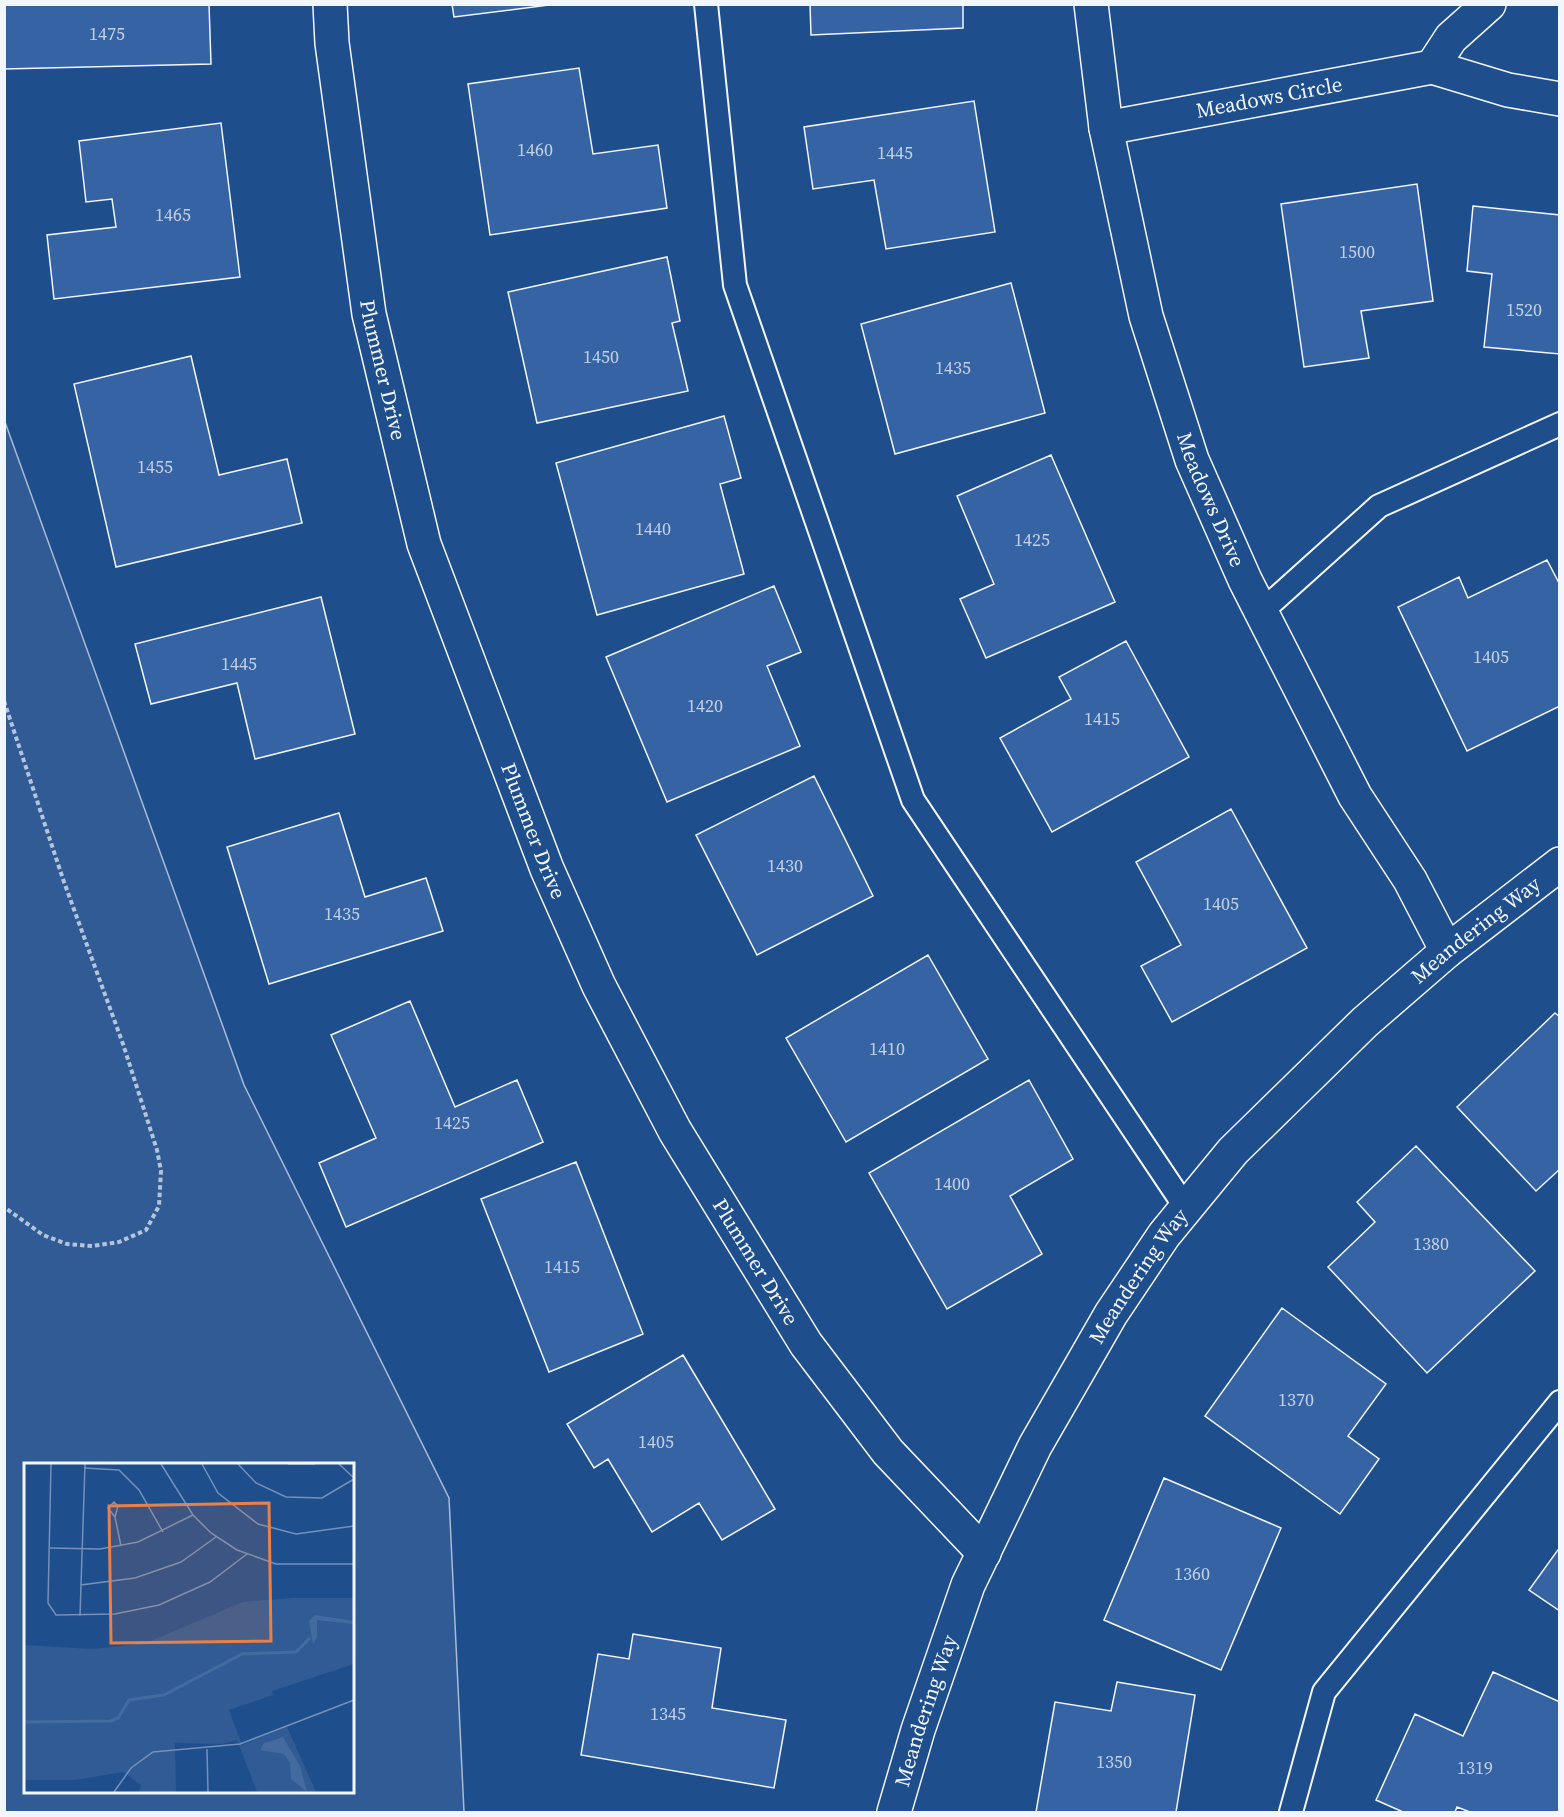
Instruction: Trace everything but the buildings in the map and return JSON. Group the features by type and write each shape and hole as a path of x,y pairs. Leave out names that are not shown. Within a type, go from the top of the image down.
{"street":[{"name":"Plummer Drive","path":"330,4 332,43 369,314 424,544 547,869 599,986 675,1131 806,1344 888,1452 984,1553"},
{"name":"Meadows Drive","path":"1091,4 1106,128 1146,316 1189,449 1261,612 1355,796 1410,880 1447,951"},
{"path":"1432,67 1451,38 1489,4"},
{"name":"Meadows Circle","path":"1106,128 1432,67 1508,90 1560,99"},
{"name":"Meandering Way","path":"894,1812 918,1730 968,1586 1035,1446 1111,1314 1164,1235 1233,1151 1365,1022 1447,951 1560,864"}],"lane":[{"path":"706,4 735,285 913,800 1186,1208"},
{"path":"1261,612 1379,506 1560,424"},
{"path":"1292,1812 1324,1692 1560,1402"}],"path":[{"path":"4,700 64,882 123,1044 157,1150 161,1171 159,1206 146,1230 120,1242 92,1246 67,1244 43,1235 4,1207"}],"shaded area":[{"path":"5,422 244,1085 449,1498 464,1812 5,1812"}]}
